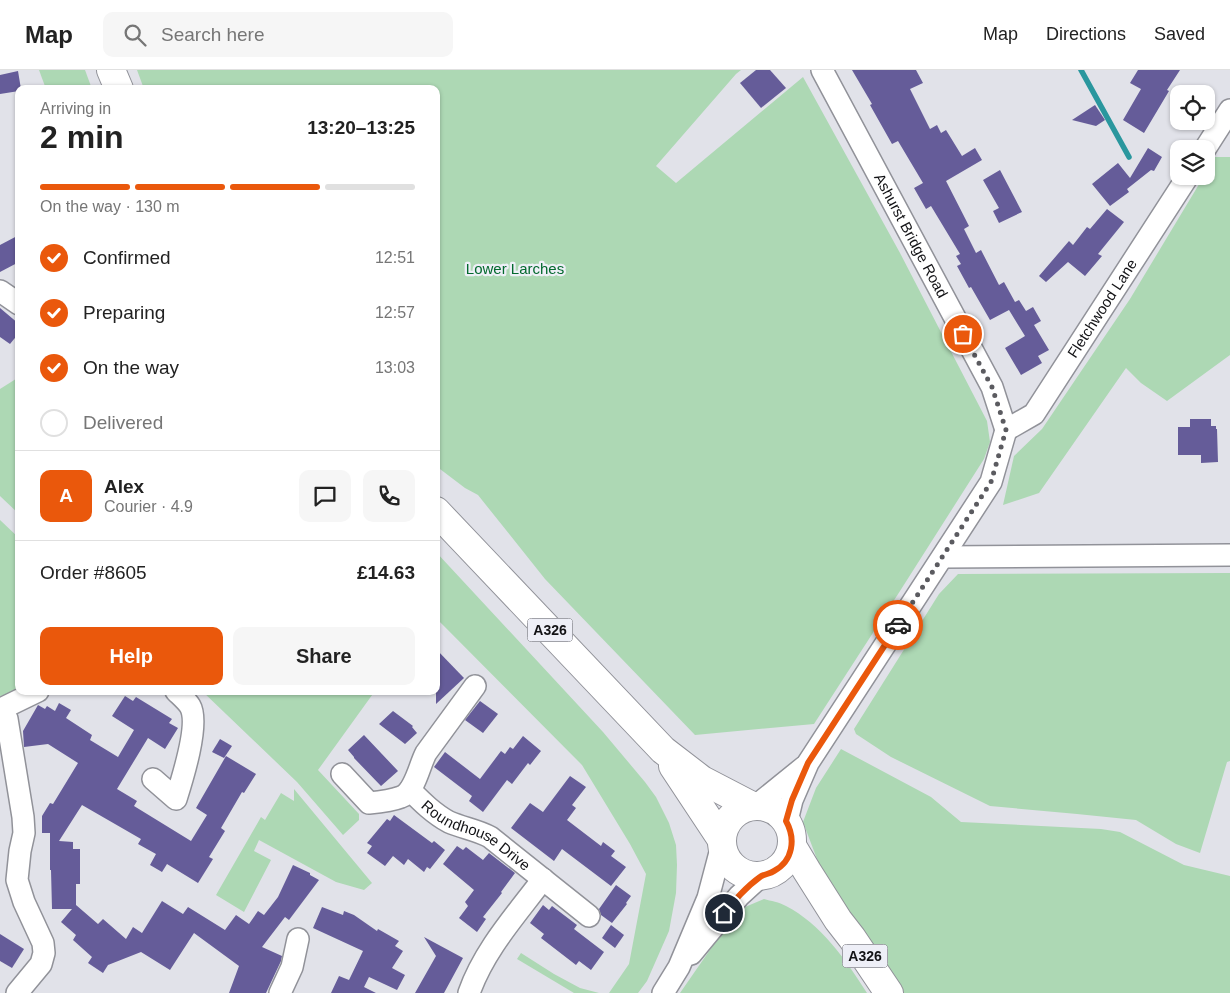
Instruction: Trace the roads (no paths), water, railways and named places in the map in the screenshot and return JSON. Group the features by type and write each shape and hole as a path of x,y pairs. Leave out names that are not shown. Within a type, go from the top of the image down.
{"main road":[{"path":"111,70 117,85"},
{"name":"A326","path":"440,515 663,750 702,780 754,805"},
{"name":"A326","path":"663,750 722,842"},
{"path":"754,805 769,807 779,813 789,833 790,853 781,866 765,875 752,875 736,868 729,862 722,842 726,824 731,817 744,808 754,805"},
{"name":"A326","path":"789,833 807,872 889,993"},
{"name":"A326","path":"765,875 794,887 838,920"}],"street":[{"name":"Ashurst Bridge Road","path":"822,70 992,387 1006,430"},
{"path":"1211,140 1230,110"},
{"name":"Fletchwood Lane","path":"1006,430 1034,414 1182,185"},
{"path":"0,291 15,301"},
{"path":"789,833 792,800 808,763 991,482 1006,430"},
{"path":"943,556 1230,555"},
{"name":"Roundhouse Drive","path":"342,774 369,803 405,795 410,790 426,753 475,686"},
{"path":"20,990 41,964 44,953 43,943 31,919 10,891 17,880 24,832 7,719 0,709 30,695"},
{"path":"153,779 176,799 189,755 193,721 191,707 180,695"},
{"path":"754,805 808,763"},
{"name":"Roundhouse Drive","path":"410,790 438,815 450,822 490,837 589,916"},
{"path":"663,993 679,967 708,898 722,842"},
{"path":"679,967 739,896 765,875"},
{"name":"Roundhouse Drive","path":"469,993 487,955 543,879"},
{"path":"280,993 292,967 298,939"}],"waterway":[{"path":"1081,70 1129,157"}],"park label":[{"name":"Lower Larches","path":"515,269"}]}
